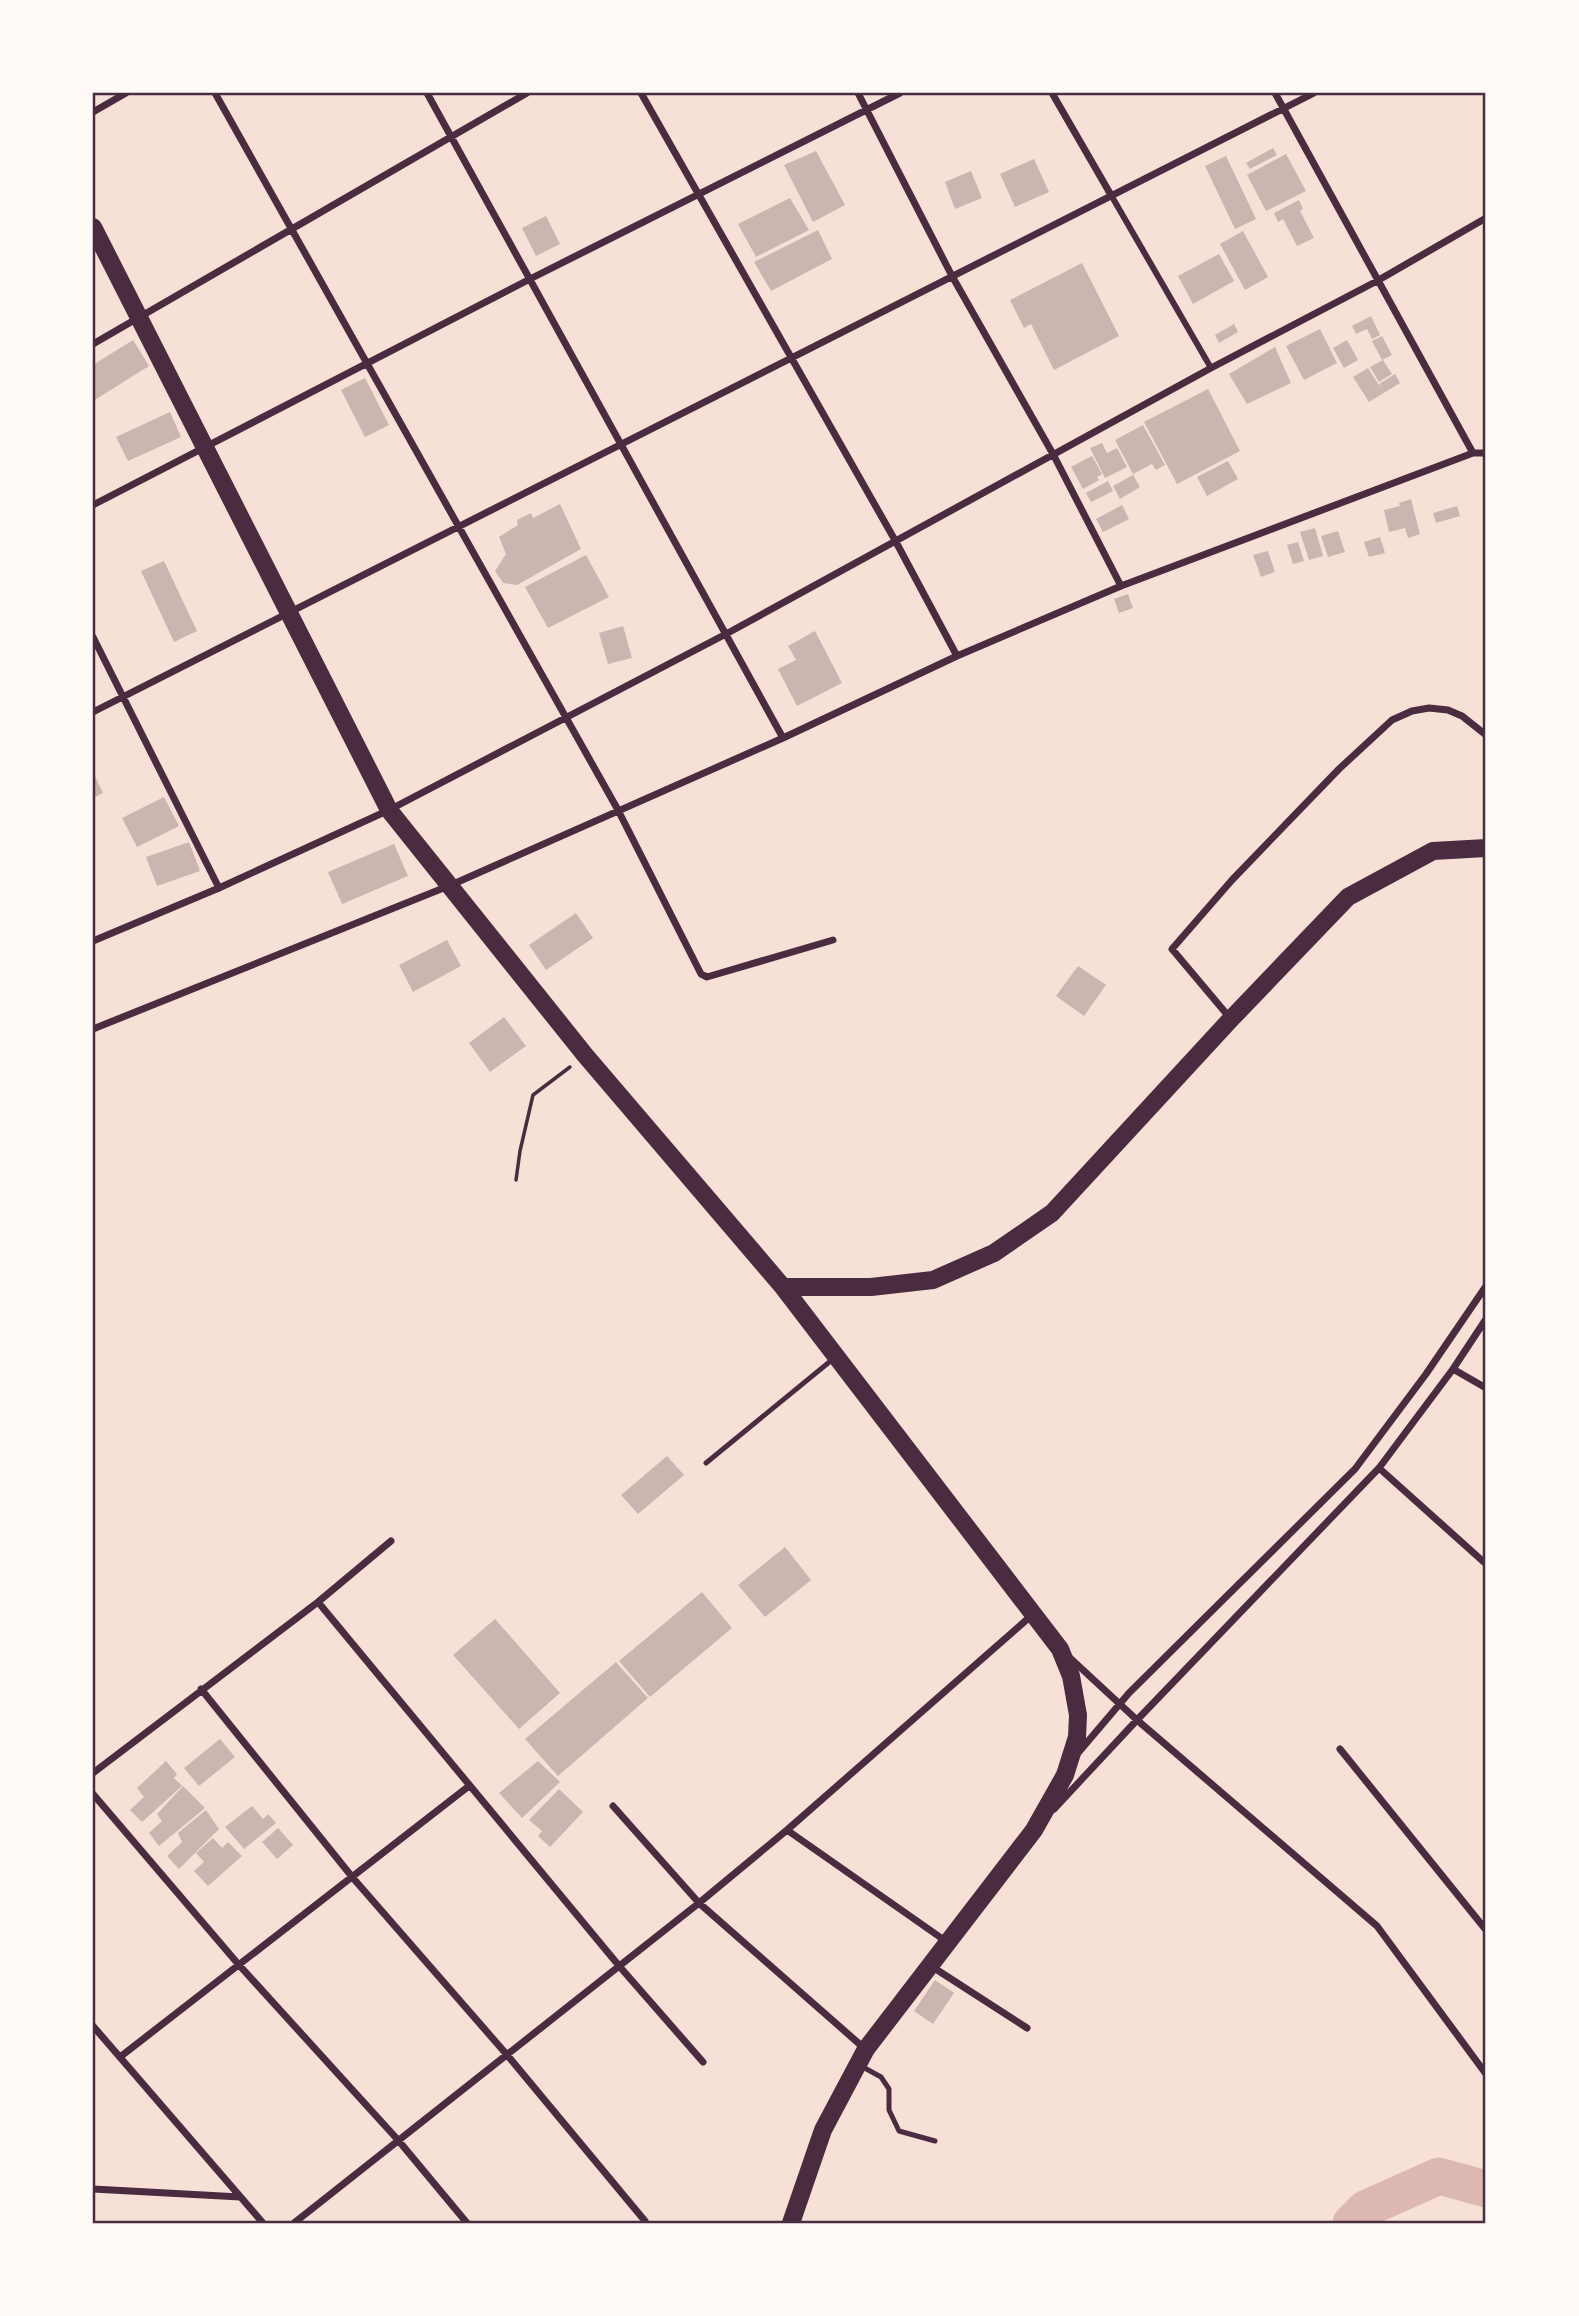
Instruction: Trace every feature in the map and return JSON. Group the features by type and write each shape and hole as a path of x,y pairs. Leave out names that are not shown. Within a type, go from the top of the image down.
{"main road":[{"path":"93,227 389,810 585,1055 783,1287 1060,1649 1071,1676 1077,1715 1077,1737 1071,1762 1034,1830 862,2057 823,2130 791,2223"},
{"path":"783,1287 871,1287 933,1280 994,1253 1052,1213 1231,1018 1348,897 1433,851 1486,848"}],"street":[{"path":"93,112 126,93"},
{"path":"215,93 618,810 703,976 707,978 833,940"},
{"path":"427,93 783,738"},
{"path":"93,344 527,93"},
{"path":"641,93 896,542 957,656"},
{"path":"858,93 952,276 1053,454 1121,586"},
{"path":"93,505 530,279 900,93"},
{"path":"1052,93 1210,368"},
{"path":"1275,93 1473,453"},
{"path":"93,712 1314,93"},
{"path":"93,942 389,810 726,634 1210,368 1377,281 1486,218"},
{"path":"93,1029 451,885 783,738 957,656 1121,586 1473,453 1486,453"},
{"path":"93,637 219,888"},
{"path":"1231,1018 1173,950 1173,945 1339,769 1392,720 1412,711 1429,708 1448,710 1462,716 1486,736"},
{"path":"1071,1762 1119,1704 1354,1469 1426,1374 1486,1286"},
{"path":"1034,1830 1379,1468 1453,1369 1486,1319"},
{"path":"1453,1369 1486,1388"},
{"path":"1379,1468 1486,1564"},
{"path":"93,1773 318,1602 391,1541"},
{"path":"318,1602 620,1967 703,2062"},
{"path":"294,2223 699,1903 787,1830 1033,1614"},
{"path":"1060,1649 1137,1720 1377,1926 1486,2074"},
{"path":"201,1689 353,1878 508,2056 645,2221"},
{"path":"1340,1749 1486,1930"},
{"path":"120,2057 469,1786"},
{"path":"93,1794 239,1965 398,2140 467,2223"},
{"path":"613,1806 699,1903 862,2057"},
{"path":"787,1830 948,1942"},
{"path":"930,1966 1027,2028"},
{"path":"93,2026 263,2223"},
{"path":"93,2189 240,2197"}],"lane":[{"path":"706,1463 836,1357"},
{"path":"862,2057 889,2089 889,2110 899,2131 936,2141"}],"path":[{"path":"516,1180 533,1095 585,1055"}],"building":[{"path":"1273,148 1277,155 1250,169 1246,163"},
{"path":"816,151 845,205 813,222 784,165"},
{"path":"1286,154 1306,191 1266,211 1247,175"},
{"path":"1226,156 1256,219 1235,229 1205,166"},
{"path":"1034,159 1049,192 1015,207 1000,174"},
{"path":"971,171 982,198 955,209 945,182"},
{"path":"790,198 809,230 756,257 738,224"},
{"path":"1299,200 1303,209 1300,211 1314,238 1297,246 1283,219 1278,222 1274,213"},
{"path":"546,216 560,244 536,256 522,228"},
{"path":"818,230 832,259 771,291 754,262"},
{"path":"1243,231 1268,277 1245,290 1220,244"},
{"path":"1219,254 1234,281 1193,304 1178,276"},
{"path":"1082,263 1119,336 1054,370 1031,324 1024,328 1010,300"},
{"path":"1371,316 1380,335 1372,339 1367,329 1356,334 1352,326"},
{"path":"1234,324 1238,332 1219,343 1215,335"},
{"path":"1320,329 1337,363 1304,380 1286,346"},
{"path":"1382,336 1392,355 1382,360 1372,341"},
{"path":"133,340 149,366 93,401 93,365"},
{"path":"1347,340 1358,360 1344,368 1333,348"},
{"path":"1275,347 1291,383 1247,404 1229,374"},
{"path":"1383,360 1392,374 1379,382 1370,367"},
{"path":"1368,368 1382,390 1379,384 1395,374 1400,383 1369,402 1353,377"},
{"path":"365,378 389,425 365,437 341,390"},
{"path":"1208,389 1240,451 1177,484 1144,422"},
{"path":"170,412 181,437 128,461 116,437"},
{"path":"1143,425 1165,465 1156,470 1152,464 1133,474 1115,440"},
{"path":"1102,443 1107,453 1117,448 1127,467 1105,478 1090,448"},
{"path":"1092,456 1102,474 1097,477 1099,480 1083,489 1071,467"},
{"path":"1228,461 1238,479 1207,496 1197,477"},
{"path":"1133,475 1140,487 1120,499 1113,486"},
{"path":"1108,481 1113,491 1091,502 1086,493"},
{"path":"1411,499 1420,534 1408,538 1405,528 1389,532 1384,510 1400,506 1399,503"},
{"path":"560,504 581,549 517,585 503,583 495,571 506,554 499,537 518,525 517,520 531,513 533,518"},
{"path":"1122,505 1129,519 1103,532 1096,519"},
{"path":"1457,506 1460,516 1436,523 1433,513"},
{"path":"1315,528 1323,556 1309,560 1300,532"},
{"path":"1338,531 1345,552 1328,557 1321,536"},
{"path":"1380,537 1385,553 1369,557 1364,542"},
{"path":"1298,542 1304,561 1293,564 1287,545"},
{"path":"1268,551 1275,572 1261,577 1253,555"},
{"path":"586,555 609,597 548,628 525,587"},
{"path":"164,561 197,631 174,642 141,571"},
{"path":"1128,594 1133,608 1119,613 1114,599"},
{"path":"623,626 632,658 608,664 599,633"},
{"path":"815,631 842,683 797,706 778,669 796,660 788,646"},
{"path":"93,772 103,793 93,798"},
{"path":"164,797 179,826 137,847 122,818"},
{"path":"189,842 200,871 157,886 146,857"},
{"path":"394,844 408,876 342,904 328,872"},
{"path":"576,913 593,938 546,970 529,945"},
{"path":"447,940 461,966 413,992 399,965"},
{"path":"1078,966 1106,985 1084,1016 1056,996"},
{"path":"504,1017 526,1046 490,1072 469,1043"},
{"path":"667,1456 684,1475 638,1514 621,1495"},
{"path":"785,1547 811,1580 765,1617 738,1585"},
{"path":"702,1592 732,1628 650,1697 619,1661"},
{"path":"495,1619 560,1693 519,1729 453,1655"},
{"path":"616,1662 648,1698 558,1776 525,1739"},
{"path":"220,1739 235,1757 199,1786 184,1768"},
{"path":"166,1761 177,1774 174,1778 182,1786 142,1822 130,1810 144,1797 137,1788"},
{"path":"538,1761 560,1782 522,1818 499,1793"},
{"path":"183,1786 205,1808 159,1846 149,1833 162,1821 157,1814"},
{"path":"559,1789 583,1812 550,1847 538,1836 542,1831 529,1820"},
{"path":"252,1806 263,1819 268,1814 276,1823 244,1849 225,1827"},
{"path":"206,1810 219,1829 179,1869 167,1856 182,1842 178,1833"},
{"path":"278,1828 293,1845 277,1859 262,1842"},
{"path":"213,1838 222,1848 228,1842 242,1856 208,1886 194,1871 204,1862 196,1853"},
{"path":"935,1980 954,1993 933,2024 914,2011"}],"waterway":[{"path":"1351,2223 1365,2209 1439,2176 1486,2189"}]}
